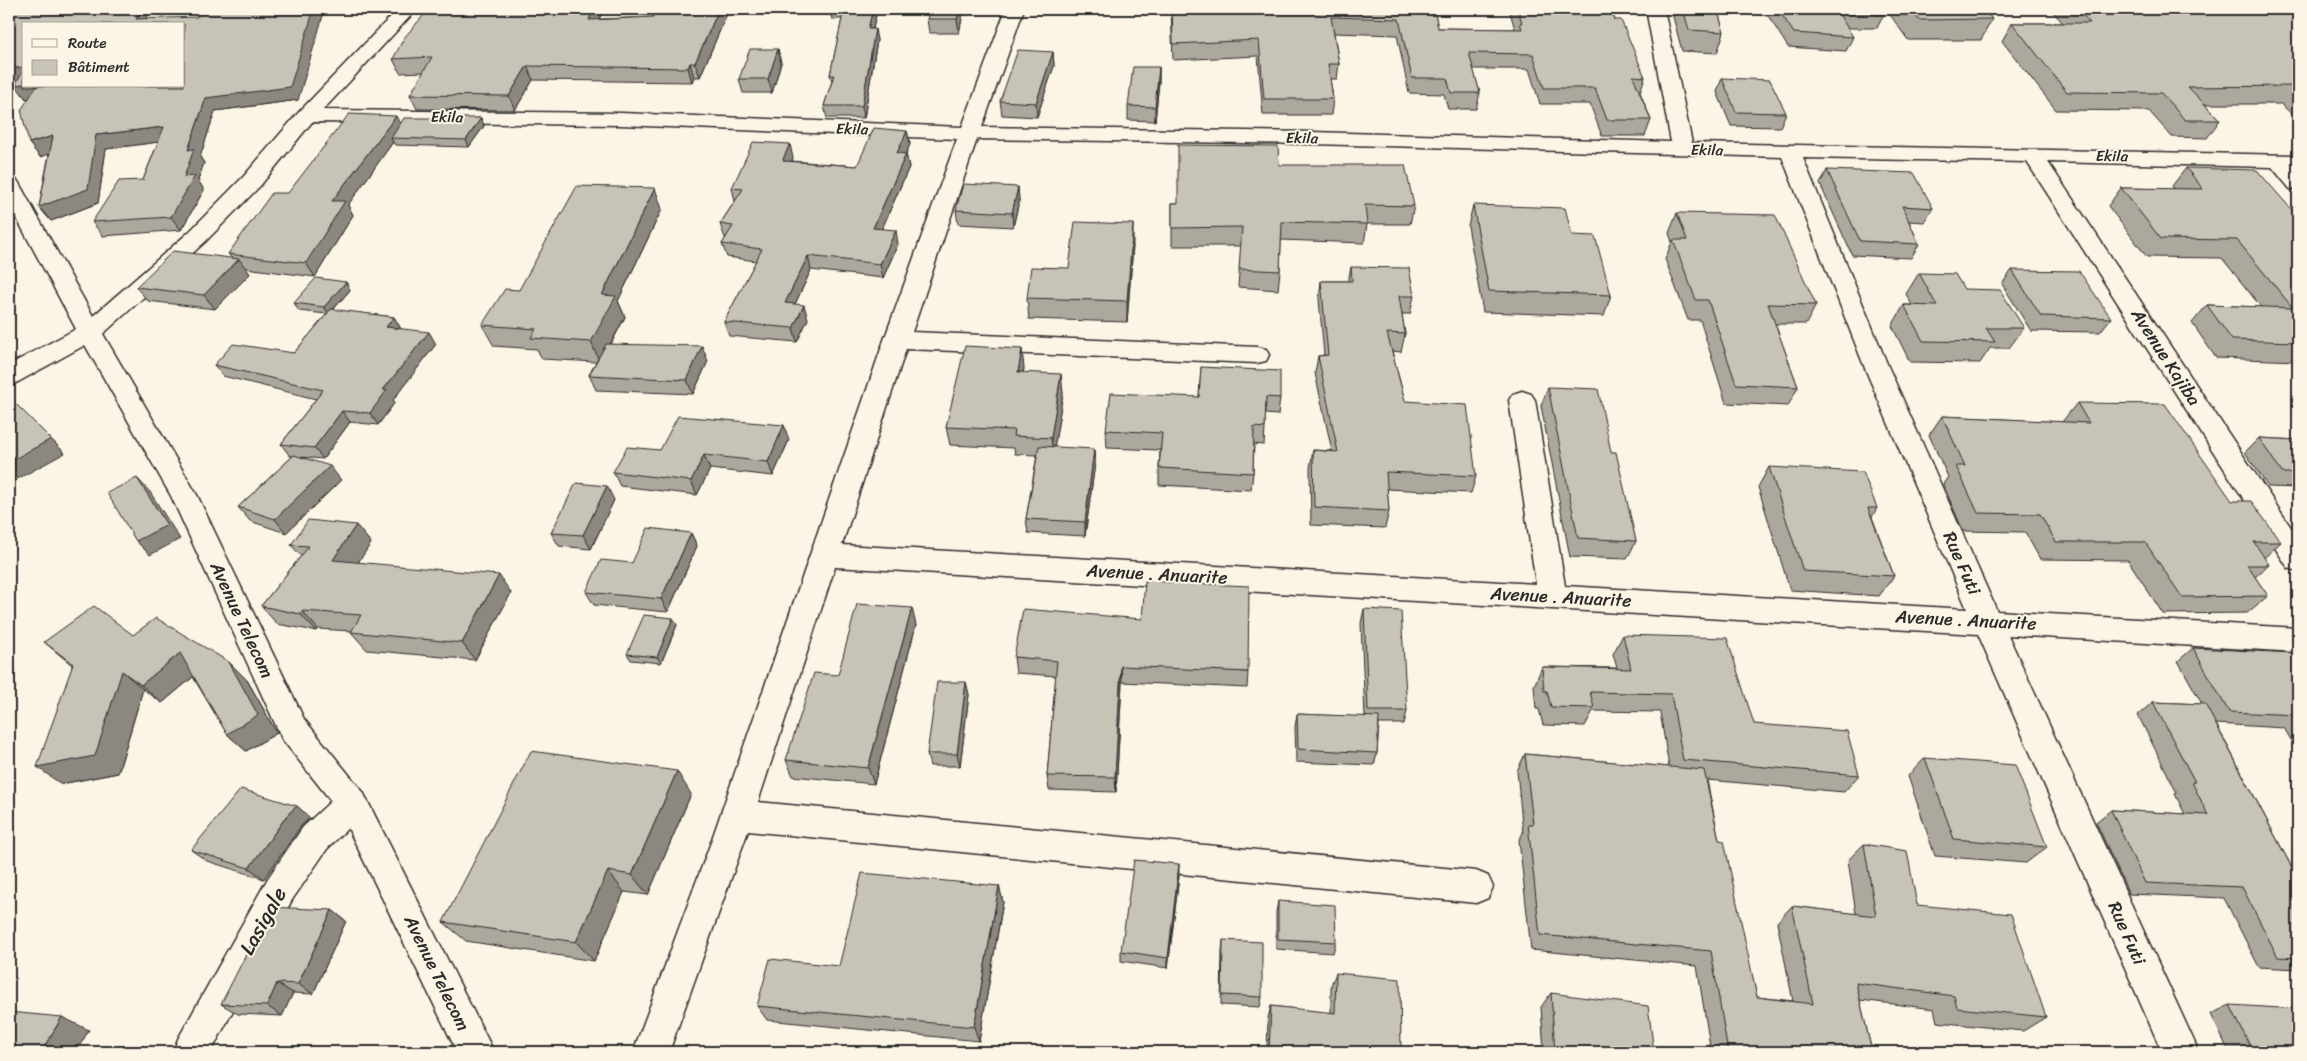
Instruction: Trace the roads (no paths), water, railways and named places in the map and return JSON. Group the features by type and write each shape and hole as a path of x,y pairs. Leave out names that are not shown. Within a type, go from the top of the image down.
{"street":[{"path":"9,376 90,332 197,237 252,181 306,116 408,9"},
{"path":"651,1052 737,815 896,340 968,133 1015,9"},
{"path":"1655,9 1682,149"},
{"name":"Ekila","path":"306,116 621,119 968,133 1312,138 1790,152 2033,154 2298,161"},
{"name":"Rue Futi","path":"1790,152 1876,366 1987,621 2181,1052"},
{"name":"Avenue Kajiba","path":"2033,154 2298,560"},
{"path":"2277,160 2298,184"},
{"name":"Avenue Telecom","path":"9,185 90,332 184,495 293,729 352,802 476,1052"},
{"path":"896,340 1257,354"},
{"path":"1522,400 1552,596"},
{"name":"Avenue . Anuarite","path":"824,555 2298,640"},
{"name":"Lasigale","path":"191,1052 280,889 315,838 352,802"},
{"path":"737,815 1476,887"}]}
